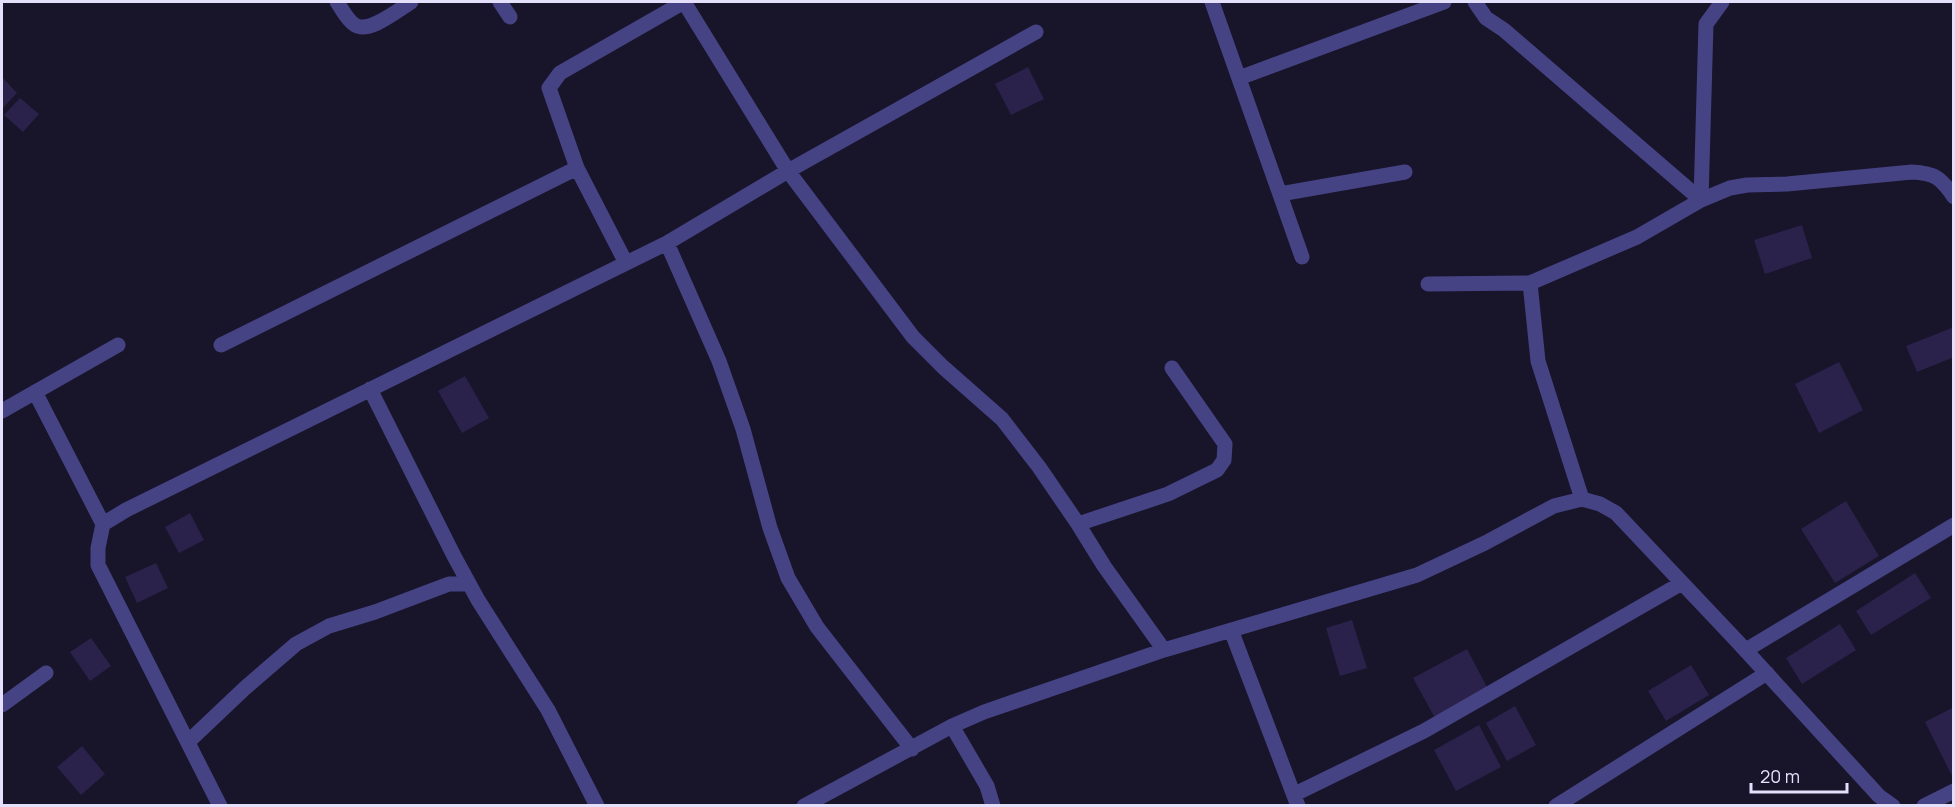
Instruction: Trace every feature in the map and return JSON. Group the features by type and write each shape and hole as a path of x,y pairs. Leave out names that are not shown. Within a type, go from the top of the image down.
{"street":[{"path":"337,2 355,25 364,28 411,2"},
{"path":"500,2 510,17"},
{"path":"626,262 577,168 549,88 560,74 684,2 788,171 913,337 1002,419 1039,467 1104,566 1164,650"},
{"path":"1212,2 1302,257"},
{"path":"1239,78 1444,2"},
{"path":"1475,2 1486,18 1504,30 1701,200"},
{"path":"1701,200 1706,24 1722,2"},
{"path":"103,524 126,510 666,243 788,171 1036,32"},
{"path":"221,345 577,168"},
{"path":"1280,194 1405,172"},
{"path":"1428,284 1530,283 1638,237 1701,200 1730,188 1747,185 1787,184 1928,172 1944,183 1953,197"},
{"path":"666,243 719,362 743,429 770,528 788,578 818,627 912,749"},
{"path":"1530,283 1538,361 1582,500"},
{"path":"2,411 118,345"},
{"path":"1078,524 1168,494 1217,470 1224,460 1225,444 1172,368"},
{"path":"370,389 469,584 548,710 597,806"},
{"path":"35,392 103,524 98,548 98,565 220,806"},
{"path":"804,806 952,726 984,712 1164,650 1417,575 1485,543 1554,506 1582,500 1599,504 1617,513 1879,796 1893,806"},
{"path":"1746,651 1953,525"},
{"path":"1231,630 1297,800 1424,731 1682,583"},
{"path":"188,742 245,688 297,644 329,626 375,612 449,584 469,584"},
{"path":"2,705 46,673"},
{"path":"1556,806 1767,673"},
{"path":"952,726 987,786 993,806"},
{"path":"1924,806 1953,791"}],"building":[{"path":"1028,67 1044,99 1011,115 995,84"},
{"path":"2,77 17,93 2,109"},
{"path":"20,98 39,114 23,132 4,115"},
{"path":"1802,225 1812,258 1765,274 1754,240"},
{"path":"1954,327 1954,357 1917,372 1906,346"},
{"path":"1839,362 1863,410 1819,433 1795,384"},
{"path":"465,376 489,418 462,433 438,391"},
{"path":"1846,501 1879,556 1835,583 1801,529"},
{"path":"190,513 204,540 179,553 165,527"},
{"path":"156,563 168,588 137,603 125,577"},
{"path":"1915,573 1931,598 1871,635 1856,611"},
{"path":"1352,620 1367,668 1340,676 1326,628"},
{"path":"1840,624 1856,650 1802,684 1786,658"},
{"path":"91,638 111,666 90,681 70,652"},
{"path":"1467,649 1489,691 1436,720 1413,678"},
{"path":"1691,665 1709,695 1666,721 1648,691"},
{"path":"1515,706 1536,745 1507,761 1486,723"},
{"path":"1954,707 1954,780 1925,722"},
{"path":"1479,725 1501,767 1456,791 1434,750"},
{"path":"82,746 105,774 81,795 57,767"}]}
